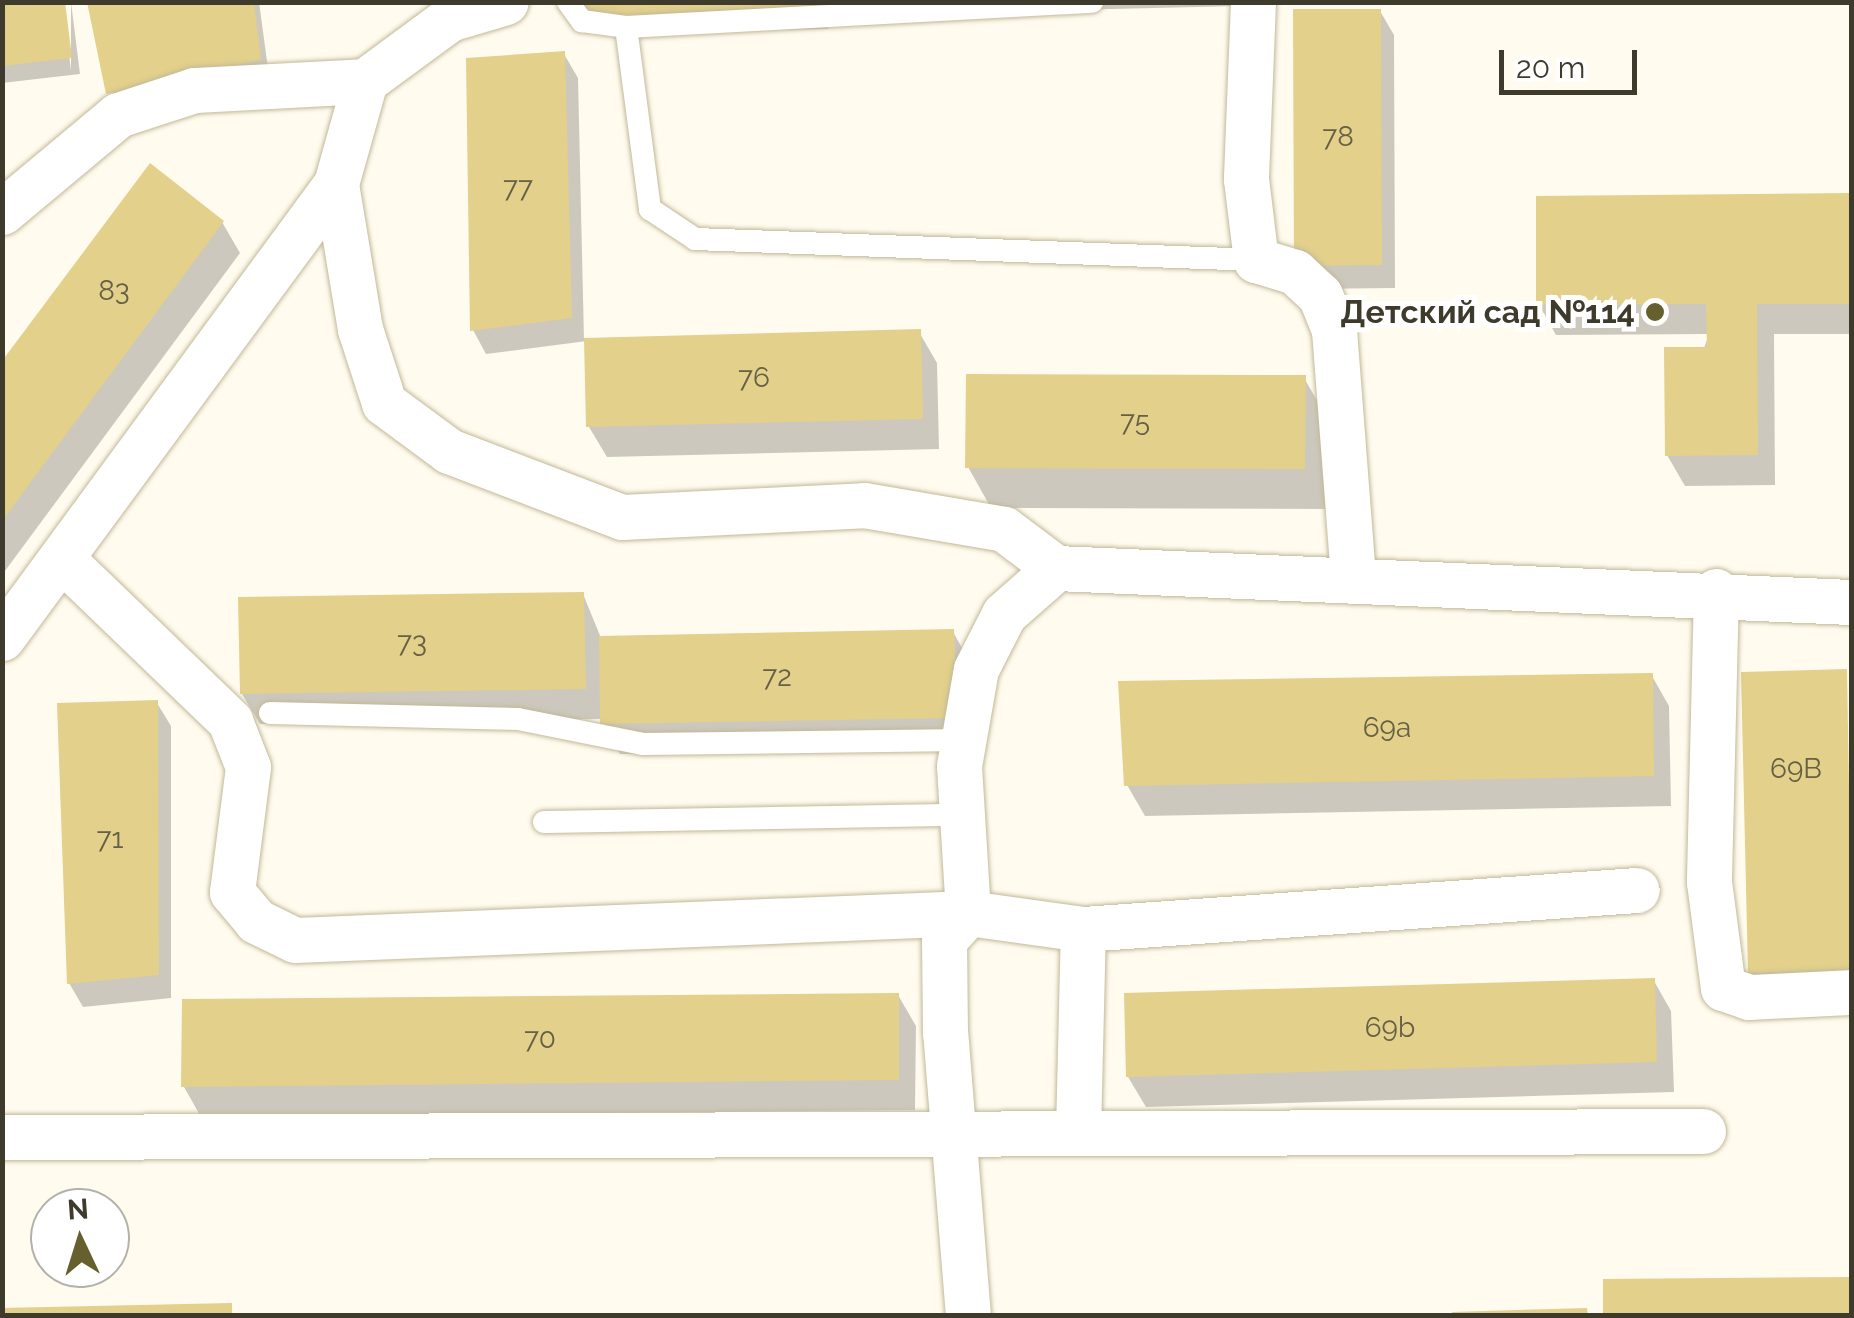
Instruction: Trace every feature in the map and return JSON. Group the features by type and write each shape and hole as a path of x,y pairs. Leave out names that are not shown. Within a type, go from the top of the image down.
{"street":[{"path":"2,212 118,114 194,90 365,80 449,19 506,2"},
{"path":"1254,2 1246,179 1256,260 1295,272 1320,294 1334,330 1353,577"},
{"path":"2,638 64,561 336,184 365,80"},
{"path":"336,184 360,329 384,403 449,451 622,517 864,505 1004,529 1056,568 1716,591 1852,602"},
{"path":"64,561 230,721 248,768 232,892 256,921 295,940 968,913 1083,929 1637,890"},
{"path":"968,1316 952,1133 944,940 968,913 962,815 964,740 976,670 1004,614 1056,568"},
{"path":"1716,591 1709,882 1724,988 1749,996 1852,992"},
{"path":"1078,1131 1083,929"},
{"path":"2,1137 1703,1132"}],"lane":[{"path":"568,2 582,21 626,26 1092,2"},
{"path":"626,26 650,209 695,240 1256,260"},
{"path":"270,714 518,719 643,744 964,740"},
{"path":"544,822 962,815"}],"building":[{"path":"2,2 65,2 72,58 2,66"},
{"path":"87,2 254,2 261,60 106,94"},
{"path":"582,2 822,2 820,14 582,17"},
{"path":"1293,9 1381,9 1382,265 1294,266"},
{"path":"565,51 572,318 470,331 466,58"},
{"path":"150,163 224,221 2,521 2,361"},
{"path":"1852,193 1852,304 1757,304 1758,455 1665,456 1664,347 1707,347 1706,304 1536,305 1536,196"},
{"path":"921,329 923,419 586,427 584,338"},
{"path":"966,374 1306,375 1305,469 965,468"},
{"path":"584,592 586,689 240,694 238,597"},
{"path":"954,629 956,718 600,724 599,636"},
{"path":"1847,669 1852,971 1748,973 1741,672"},
{"path":"1653,673 1654,776 1124,786 1118,681"},
{"path":"158,700 159,975 67,984 57,703"},
{"path":"1655,978 1657,1062 1126,1077 1124,993"},
{"path":"899,993 899,1080 181,1087 182,999"},
{"path":"1852,1277 1852,1316 1603,1316 1603,1279"},
{"path":"232,1303 232,1316 2,1316 2,1308"},
{"path":"1587,1308 1588,1316 1452,1316 1452,1312"}],"place":[{"name":"Детский сад №114","path":"1655,312"}]}
